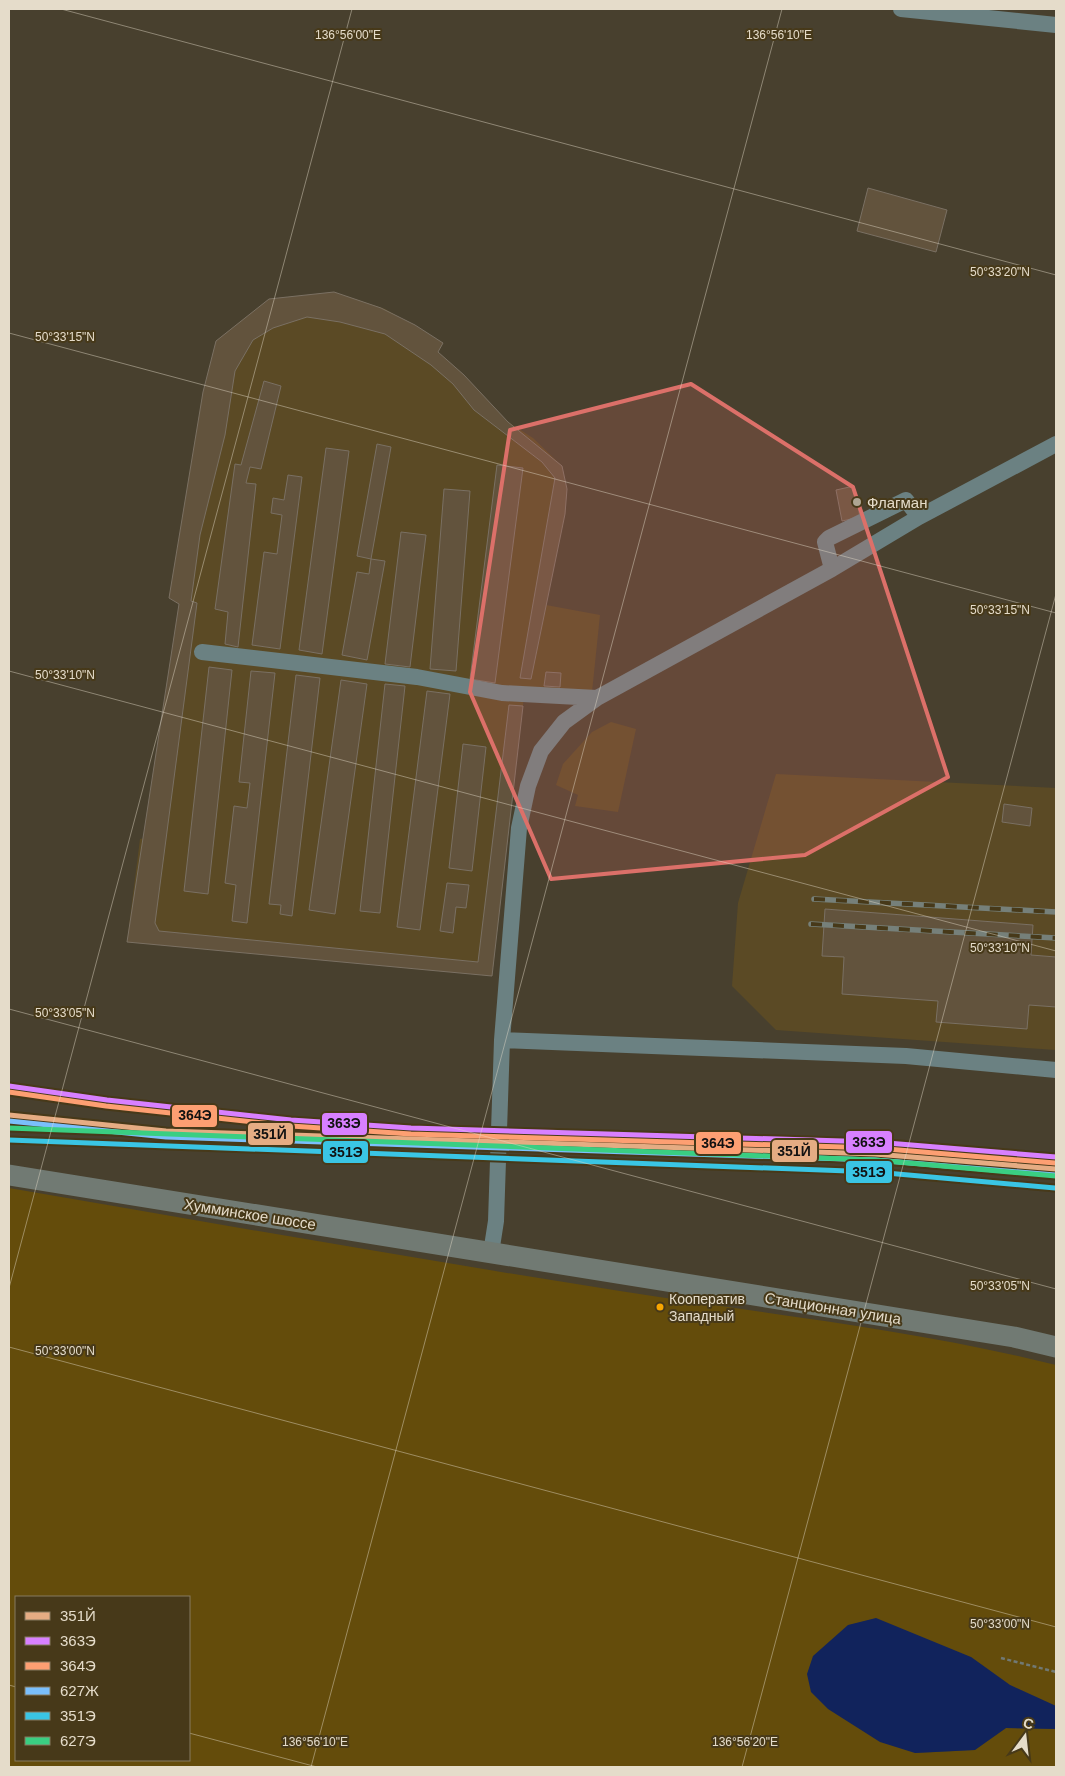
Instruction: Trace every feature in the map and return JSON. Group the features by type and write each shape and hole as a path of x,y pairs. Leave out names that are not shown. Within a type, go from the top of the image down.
{"main road":[{"name":"Хумминское шоссе","path":"9,1175 491,1253"},
{"name":"Станционная улица","path":"491,1253 1014,1337 1056,1347"}],"street":[{"path":"901,9 1056,25"},
{"path":"491,1253 496,1221 502,1040 519,828 528,786 541,751 564,722 597,698 832,569 919,517 1056,444"},
{"path":"832,569 825,542 829,538 906,500 919,517"},
{"path":"202,652 417,677 510,694 597,698"},
{"path":"502,1040 906,1056 1056,1070"}],"path":[{"path":"1001,1658 1056,1672"}],"highlighted area":[{"path":"691,384 853,487 948,777 805,855 551,879 470,692 510,430"}],"shaded area":[{"path":"334,292 385,309 443,343 438,352 508,422 533,438 562,466 567,489 565,514 546,605 600,615 592,692 525,688 492,976 127,942 140,839 150,837 179,604 169,598 203,392 216,341 269,299"},
{"path":"611,722 636,729 618,812 575,806 578,795 556,785 563,764 592,732"},
{"path":"776,774 1056,788 1056,1050 776,1030 732,986 738,903"},
{"path":"9,1188 544,1279 948,1341 1056,1365 1056,1706 1010,1685 971,1657 915,1753 974,1750 1006,1728 1056,1729 1056,1767 9,1767"}],"water":[{"path":"876,1618 971,1657 1010,1685 1056,1706 1056,1729 1006,1728 975,1750 915,1753 880,1742 828,1709 811,1692 807,1674 813,1656 848,1625"}],"building":[{"path":"868,188 947,210 936,252 857,231"},
{"path":"334,292 381,308 415,325 443,343 438,352 464,375 508,422 562,466 567,489 565,514 531,679 520,678 555,478 542,462 474,410 453,384 431,365 385,334 340,322 307,317 273,328 253,340 235,371 225,435 200,535 191,601 197,603 155,923 159,931 478,962 509,705 523,706 492,976 127,942 179,604 169,598 203,392 216,341 269,299"},
{"path":"264,381 281,386 261,469 250,467 246,483 256,484 238,647 225,644 228,612 215,609 235,464 241,465"},
{"path":"377,444 391,447 371,559 357,556"},
{"path":"326,448 349,451 322,654 299,650"},
{"path":"497,465 523,468 495,683 470,679"},
{"path":"288,475 302,477 280,649 252,645 264,552 277,554 282,515 271,513 273,498 284,500"},
{"path":"854,486 860,517 842,521 836,490"},
{"path":"444,489 470,491 456,671 430,669"},
{"path":"401,532 426,535 410,667 385,664"},
{"path":"371,559 385,561 367,660 342,655 357,572 369,574"},
{"path":"209,667 232,670 208,894 184,891"},
{"path":"251,671 275,673 247,923 232,921 236,885 225,883 234,806 247,808 250,783 239,782"},
{"path":"546,672 561,673 560,687 544,686"},
{"path":"296,675 320,678 292,916 280,914 281,905 269,904"},
{"path":"341,680 367,684 335,914 309,910"},
{"path":"385,684 405,686 380,913 360,911"},
{"path":"427,691 450,694 420,930 397,927"},
{"path":"463,744 486,747 472,871 449,868"},
{"path":"1004,804 1032,808 1030,826 1002,822"},
{"path":"447,883 469,885 466,908 456,907 453,933 440,931"},
{"path":"825,909 1033,925 1031,955 1056,957 1056,1007 1029,1005 1027,1029 936,1022 938,1001 842,994 844,957 822,956"}],"railway":[{"path":"814,899 1056,912"},
{"path":"811,924 1056,938"}],"transit line":[{"name":"363Э","path":"9,1086 107,1100 291,1120 411,1128 875,1142 1056,1157"},
{"name":"364Э","path":"9,1092 106,1106 291,1126 411,1134 875,1148 1055,1163"},
{"name":"351Й","path":"9,1115 166,1131 875,1154 1056,1169"},
{"name":"627Ж","path":"9,1121 166,1137 875,1160 1055,1175"},
{"name":"627Э","path":"9,1128 875,1160 1056,1176"},
{"name":"351Э","path":"9,1140 875,1172 1055,1188"}],"place":[{"name":"Флагман","path":"857,502"},
{"name":"Кооператив Западный","path":"660,1307"}]}
